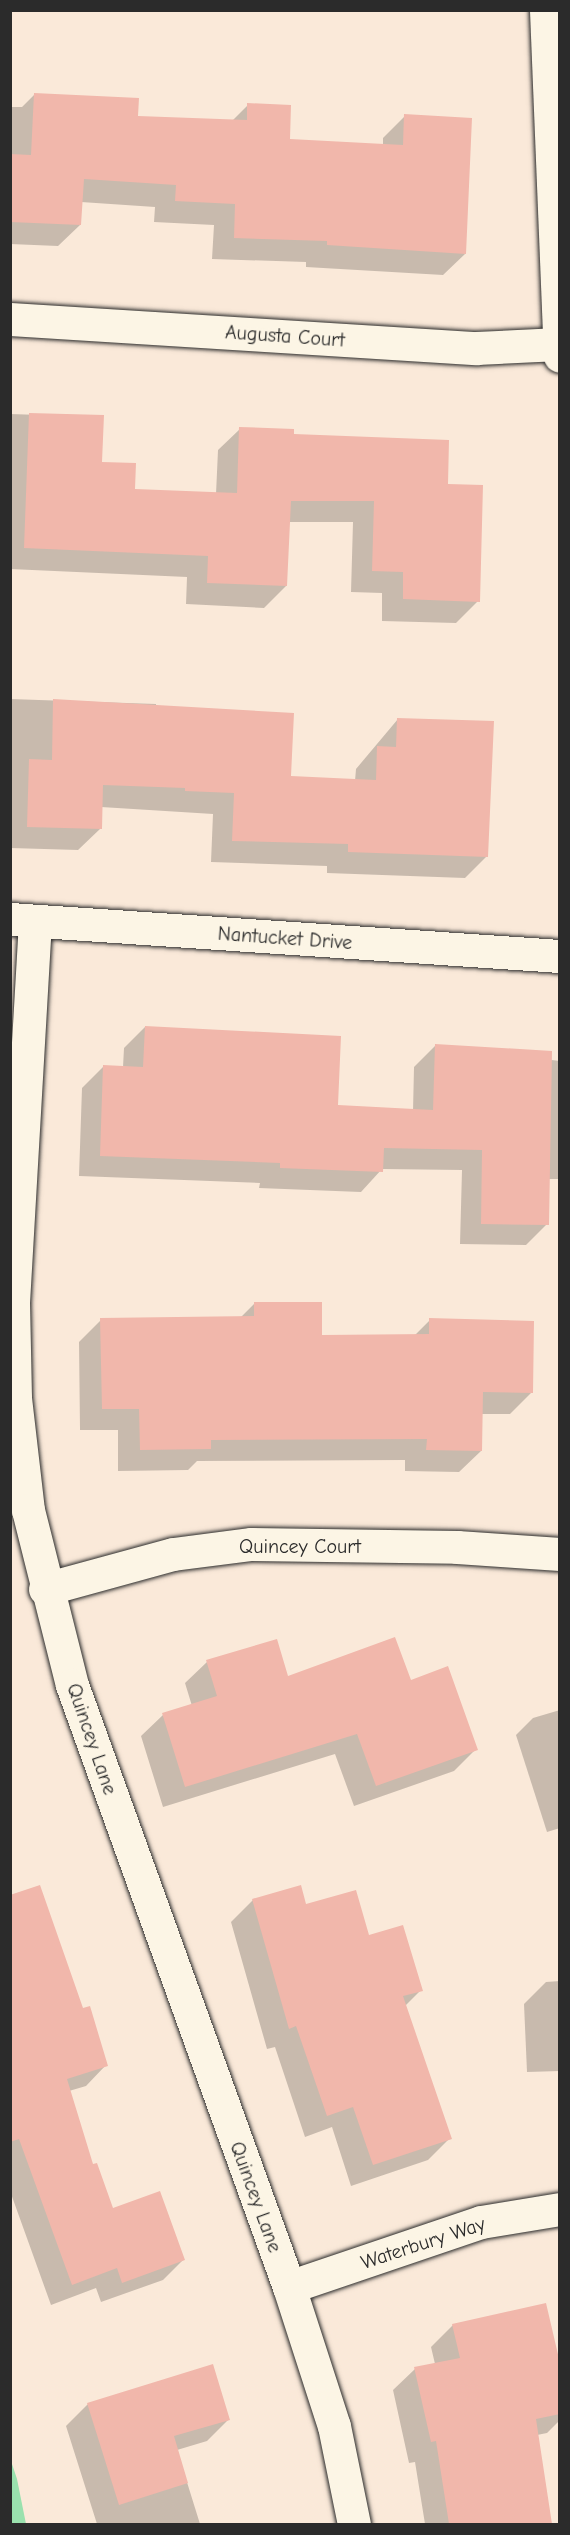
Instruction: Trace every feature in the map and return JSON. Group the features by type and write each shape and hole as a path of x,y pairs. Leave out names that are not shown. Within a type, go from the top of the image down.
{"street":[{"path":"546,10 560,356"},
{"name":"Augusta Court","path":"10,319 476,348 559,344"},
{"name":"Nantucket Drive","path":"23,920 560,956"},
{"name":"Quincey Lane","path":"23,920 13,1314 15,1398 28,1510 45,1589 72,1685 289,2287 334,2426 354,2524"},
{"name":"Quincey Court","path":"45,1589 173,1554 251,1544 457,1547 560,1554"},
{"name":"Waterbury Way","path":"289,2287 482,2223 560,2209"}],"green space":[{"path":"11,2461 17,2479 26,2524 11,2524"}],"building":[{"path":"34,93 139,98 138,116 247,120 247,103 291,105 290,139 403,145 404,114 472,118 466,254 327,245 327,241 234,238 235,204 175,201 176,185 84,179 81,225 10,222 10,154 31,155"},
{"path":"29,413 104,415 102,462 136,463 135,489 237,493 239,427 294,429 294,434 449,440 448,484 483,485 480,602 403,599 403,572 372,571 374,501 291,501 287,586 207,583 208,556 24,548"},
{"path":"53,699 294,713 291,776 376,780 377,746 396,747 397,718 494,721 488,857 348,852 348,844 232,841 234,793 185,791 185,788 103,785 102,829 27,827 29,759 52,760"},
{"path":"145,1026 341,1036 338,1105 433,1110 435,1044 552,1051 549,1225 481,1224 482,1150 384,1148 383,1172 280,1168 280,1163 100,1156 103,1065 143,1067"},
{"path":"254,1302 322,1302 322,1335 429,1334 429,1318 534,1321 533,1393 483,1392 482,1451 426,1450 427,1439 211,1440 211,1449 140,1450 139,1409 102,1409 100,1318 254,1316"},
{"path":"395,1637 411,1680 448,1666 478,1750 376,1786 357,1734 185,1787 162,1713 217,1696 206,1660 277,1639 288,1676"},
{"path":"40,1885 83,2008 90,2006 108,2066 67,2079 93,2164 97,2163 113,2208 160,2191 185,2260 122,2283 117,2268 72,2285 19,2139 10,2142 10,1895"},
{"path":"301,1885 306,1904 356,1890 369,1935 403,1925 423,1991 403,1996 452,2139 373,2165 353,2107 327,2116 296,2026 289,2029 252,1899"},
{"path":"546,2303 560,2363 560,2414 536,2419 552,2524 449,2524 436,2441 431,2442 414,2367 460,2358 452,2324"},
{"path":"213,2364 230,2420 174,2436 188,2483 119,2505 87,2403"}]}
